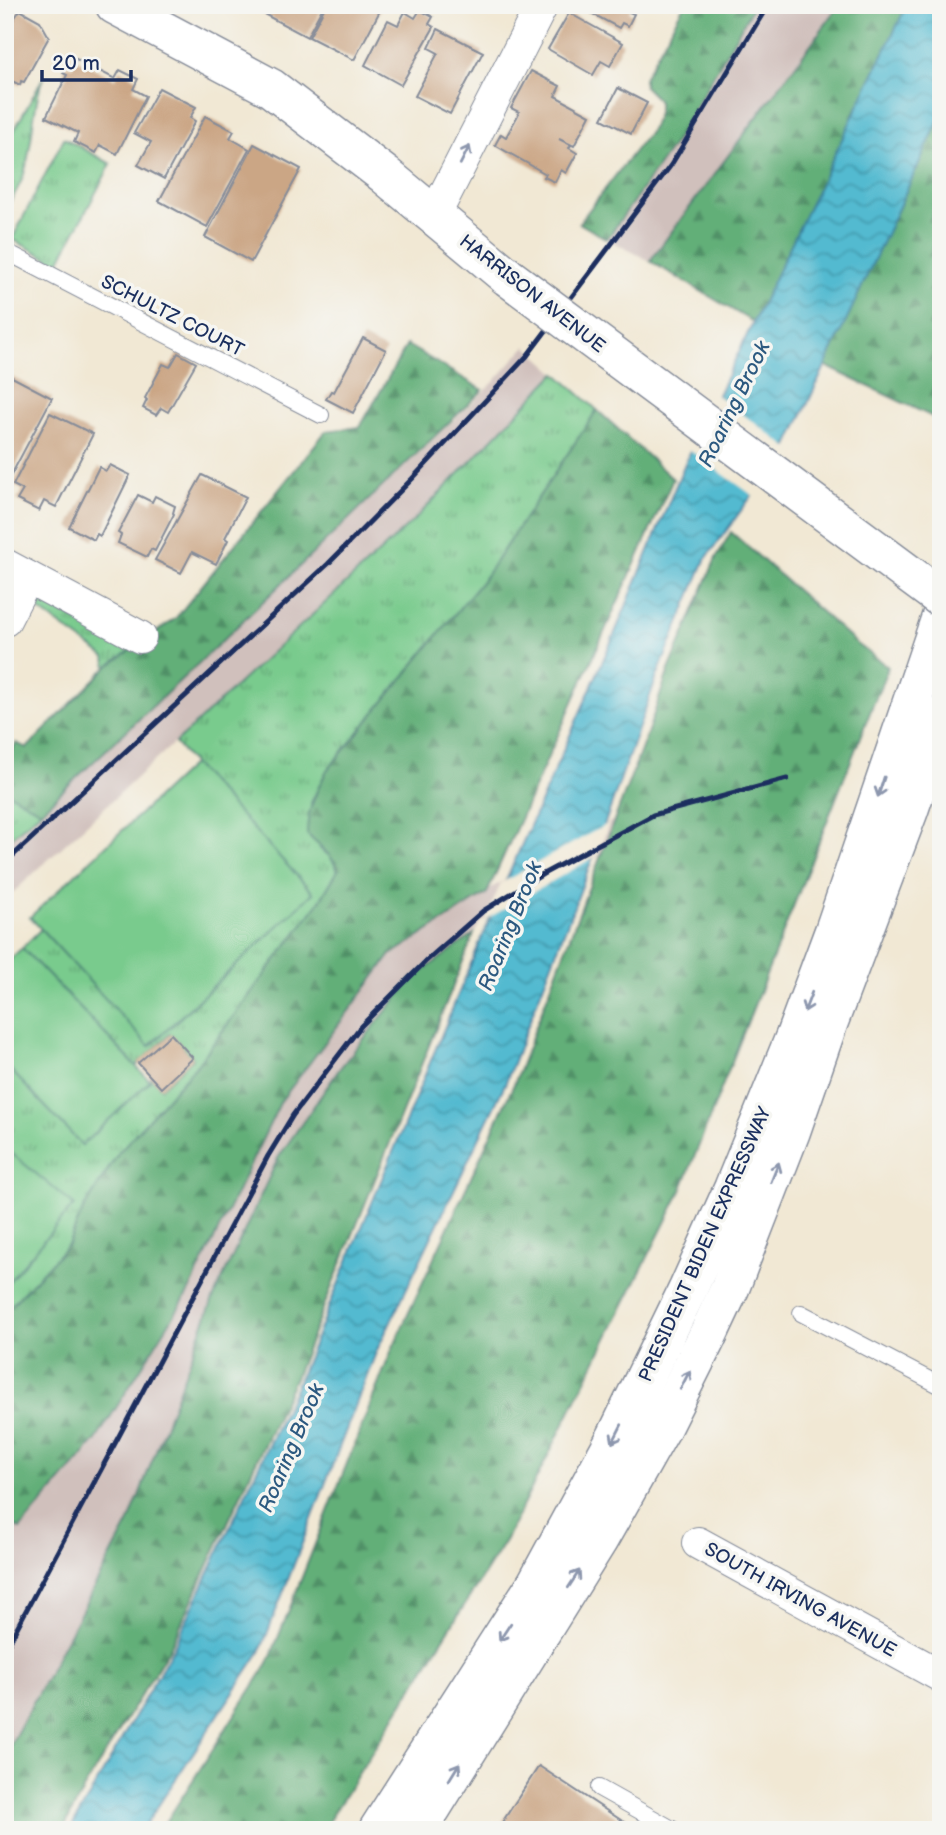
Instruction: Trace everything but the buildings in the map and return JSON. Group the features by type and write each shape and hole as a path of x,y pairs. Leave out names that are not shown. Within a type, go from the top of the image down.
{"main road":[{"name":"HARRISON AVENUE","path":"115,5 271,88 385,175 508,277 941,598"},
{"name":"PRESIDENT BIDEN EXPRESSWAY","path":"379,1830 536,1584 610,1447 688,1289 733,1189 796,1036 941,617"},
{"name":"PRESIDENT BIDEN EXPRESSWAY","path":"418,1830 599,1539 660,1431 707,1337 730,1288 792,1131 828,1024 891,862 941,716"}],"street":[{"path":"434,216 542,5"},
{"path":"5,620 16,571 140,637"},
{"name":"SOUTH IRVING AVENUE","path":"698,1543 941,1676"}],"lane":[{"name":"SCHULTZ COURT","path":"5,251 321,415"},
{"path":"801,1313 939,1381"},
{"path":"600,1788 674,1830"}],"shaded area":[{"path":"754,5 840,5 650,261 607,239 675,142"},
{"path":"526,346 556,373 522,411 415,519 5,900 5,843 491,385"},
{"path":"637,807 650,827 480,923 474,934 413,978 340,1068 278,1158 213,1299 129,1522 5,1755 5,1521 20,1529 96,1440 188,1293 281,1101 391,955 479,898 480,894"}],"green space":[{"path":"684,5 754,5 675,142 607,239 579,223 653,127 658,113 658,100 644,86 644,78"},
{"path":"840,5 941,5 941,421 832,369 650,261"},
{"path":"43,78 36,102 27,165 5,211 5,147"},
{"path":"64,138 111,164 58,264 12,239"},
{"path":"407,345 483,390 41,811 5,791 5,762 16,743 27,748 107,667 176,618 326,431 360,427"},
{"path":"556,373 597,410 486,576 326,772 311,803 320,849 330,856 338,870 320,901 197,1065 119,1152 83,1210 68,1245 5,1312 5,1286 73,1205 5,1148 5,1064 82,1145 150,1081 151,1077 161,1088 193,1058 170,1034 136,1066 22,948 41,929 150,1046 313,893 175,743 415,519"},
{"path":"597,410 673,479 487,893 391,955 281,1101 188,1293 96,1440 20,1529 5,1521 5,1312 68,1245 83,1210 119,1152 197,1065 320,901 338,870 329,855 307,834 310,809 326,772 486,576"},
{"path":"731,532 856,643 888,667 680,1193 506,1539 323,1830 161,1830 268,1663 393,1347 514,1084 646,737 668,672 716,558"},
{"path":"31,595 133,649 107,667 105,657 28,602"},
{"path":"193,764 313,893 149,1046 30,917"},
{"path":"5,791 41,811 5,843"},
{"path":"474,934 297,1373 171,1646 83,1790 63,1830 5,1830 5,1755 129,1522 213,1299 278,1158 340,1068 413,978"},
{"path":"22,948 150,1081 82,1145 5,1064 5,964"},
{"path":"5,1148 74,1205 5,1286"}],"water":[{"name":"Roaring Brook","path":"907,5 941,5 941,116 788,446 705,560 657,676 589,868 505,1084 377,1350 260,1652 142,1830 70,1830 174,1647 296,1386 497,901 615,633 686,461"}],"pier":[{"path":"715,394 790,449 755,497 688,449"},
{"path":"609,823 598,855 485,920 501,883"}],"railway":[{"path":"5,863 328,564 527,356 671,165 768,5"},
{"path":"5,1650 268,1156 293,1115 361,1026 426,961 483,911 543,874 653,815 787,779"}]}
